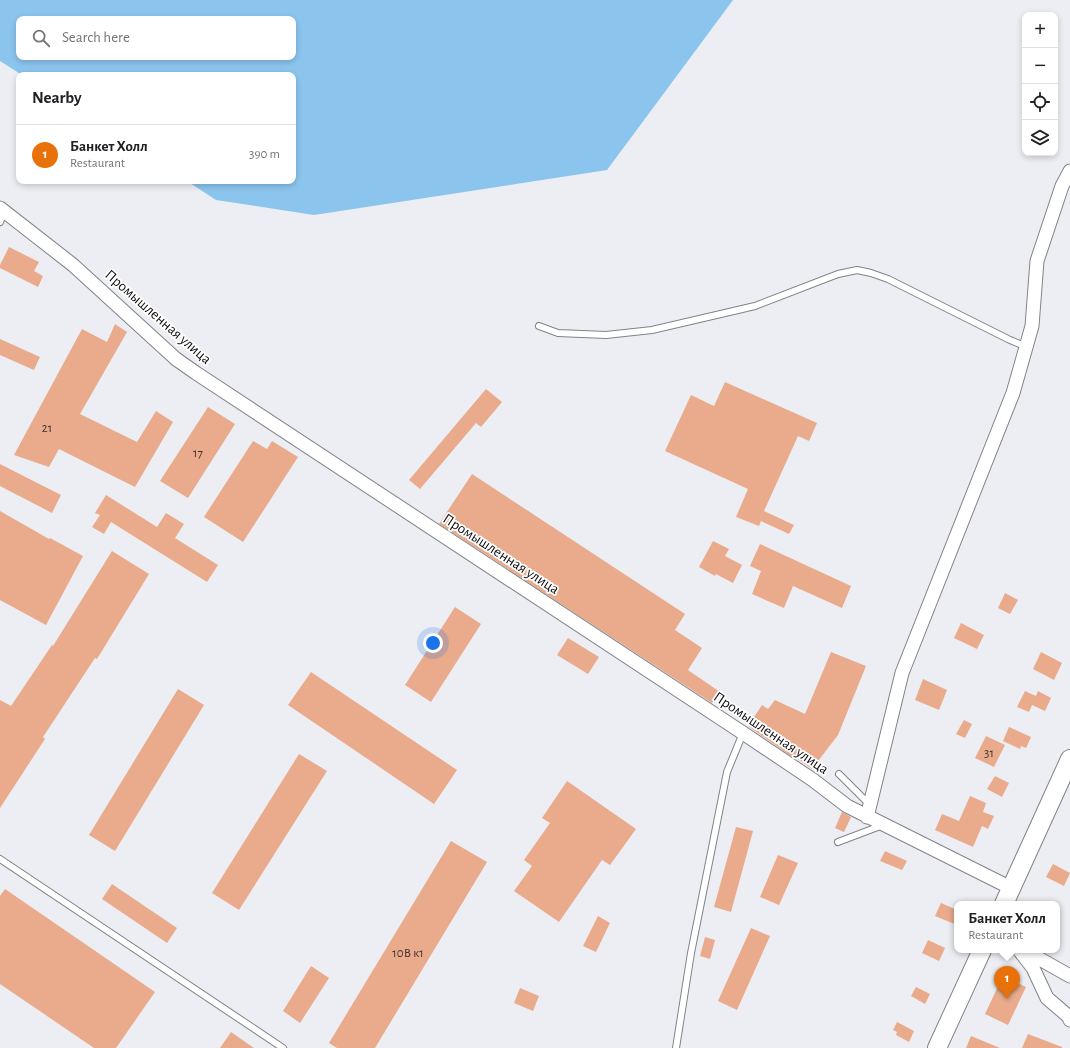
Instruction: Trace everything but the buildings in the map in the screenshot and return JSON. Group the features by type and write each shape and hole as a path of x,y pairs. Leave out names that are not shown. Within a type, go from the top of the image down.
{"main road":[{"path":"1007,896 1066,780 1070,759"},
{"path":"937,1048 981,953"}],"street":[{"path":"868,811 902,673 916,624 1013,393 1027,347 1034,311 1037,261 1042,242 1062,186 1070,171"},
{"name":"Промышленная улица","path":"2,214 78,270 176,359 196,373 743,733 813,780 847,806 868,811 883,825 1007,896"},
{"path":"1021,953 1033,968 1047,998 1068,1016 1070,1020"},
{"path":"1029,953 1070,976"}],"lane":[{"path":"539,326 558,332 606,336 652,330 755,306 838,274 857,270 871,272 888,279 1027,347"},
{"path":"676,1048 691,953 727,772 743,733"},
{"path":"840,774 868,811"},
{"path":"838,842 883,825"},
{"path":"0,859 283,1048"}],"water":[{"path":"0,0 733,0 607,170 314,215 216,200 192,184 296,184 296,72 17,72 0,61"}],"place":[{"name":"Банкет Холл","path":"1007,999"}]}
